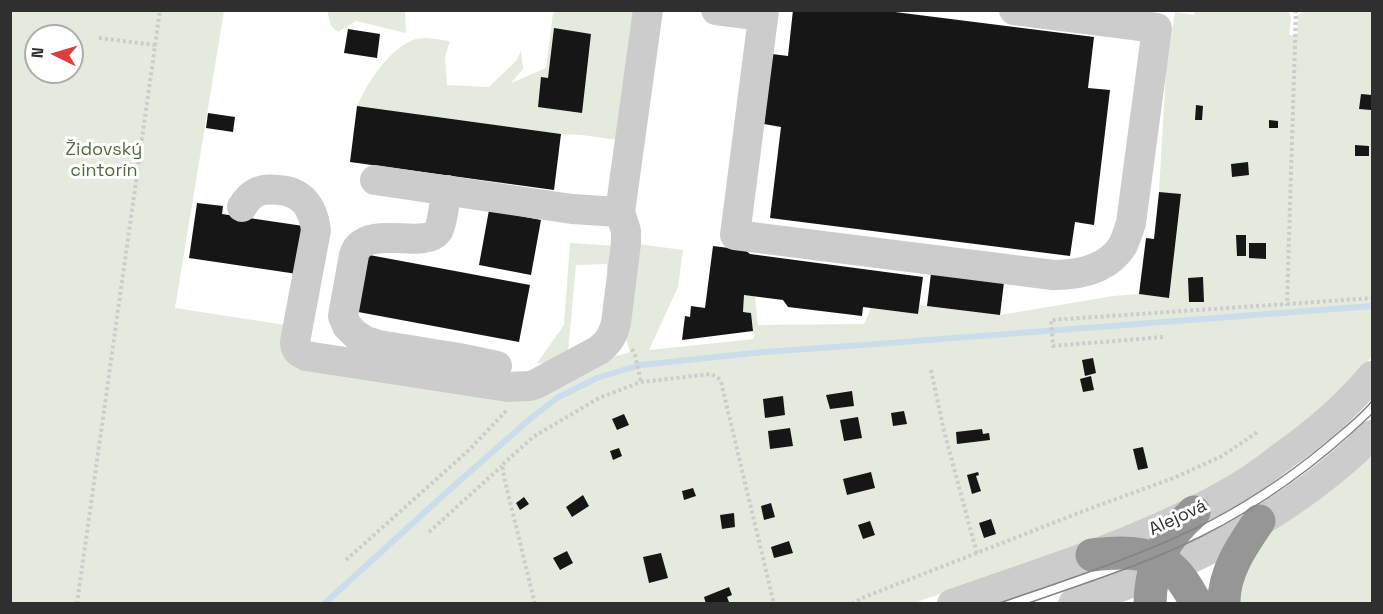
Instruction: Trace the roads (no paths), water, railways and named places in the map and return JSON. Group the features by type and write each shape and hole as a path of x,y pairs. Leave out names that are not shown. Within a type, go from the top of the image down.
{"highway":[{"path":"1158,576 1172,534 1194,512"},
{"path":"1224,603 1225,583 1241,548 1259,522"},
{"path":"1092,555 1123,552 1158,576 1180,578 1197,603"}],"street":[{"path":"242,207 255,193 269,189 288,190 296,193 304,201 311,209 315,219 316,230 295,342 295,349 298,352 306,356 508,387 537,382 599,350 608,343 613,335 626,243 626,231 620,212 648,10"},
{"path":"716,10 763,13 735,235 1053,275 1073,275 1093,270 1109,260 1122,245 1131,222 1157,28 1014,10"},
{"path":"375,180 572,209 620,212"},
{"path":"447,190 439,230 432,236 375,238 358,247 354,255 343,316 347,326 366,341 379,345 483,363 537,382"},
{"name":"Alejová","path":"952,603 1092,555 1194,512 1242,485 1314,434 1340,411 1372,376"},
{"path":"1073,603 1158,576 1236,536 1290,502 1361,447 1372,435"}],"waterway":[{"path":"324,604 447,492 557,398 597,378 640,365 764,352 1372,306"}],"tram line":[{"path":"997,604 1121,560 1211,520 1246,501 1294,468 1350,423 1372,401"},
{"path":"1026,604 1115,573 1225,524 1248,511 1313,466 1372,414"}],"park label":[{"name":"Židovský cintorín","path":"104,160"}]}
